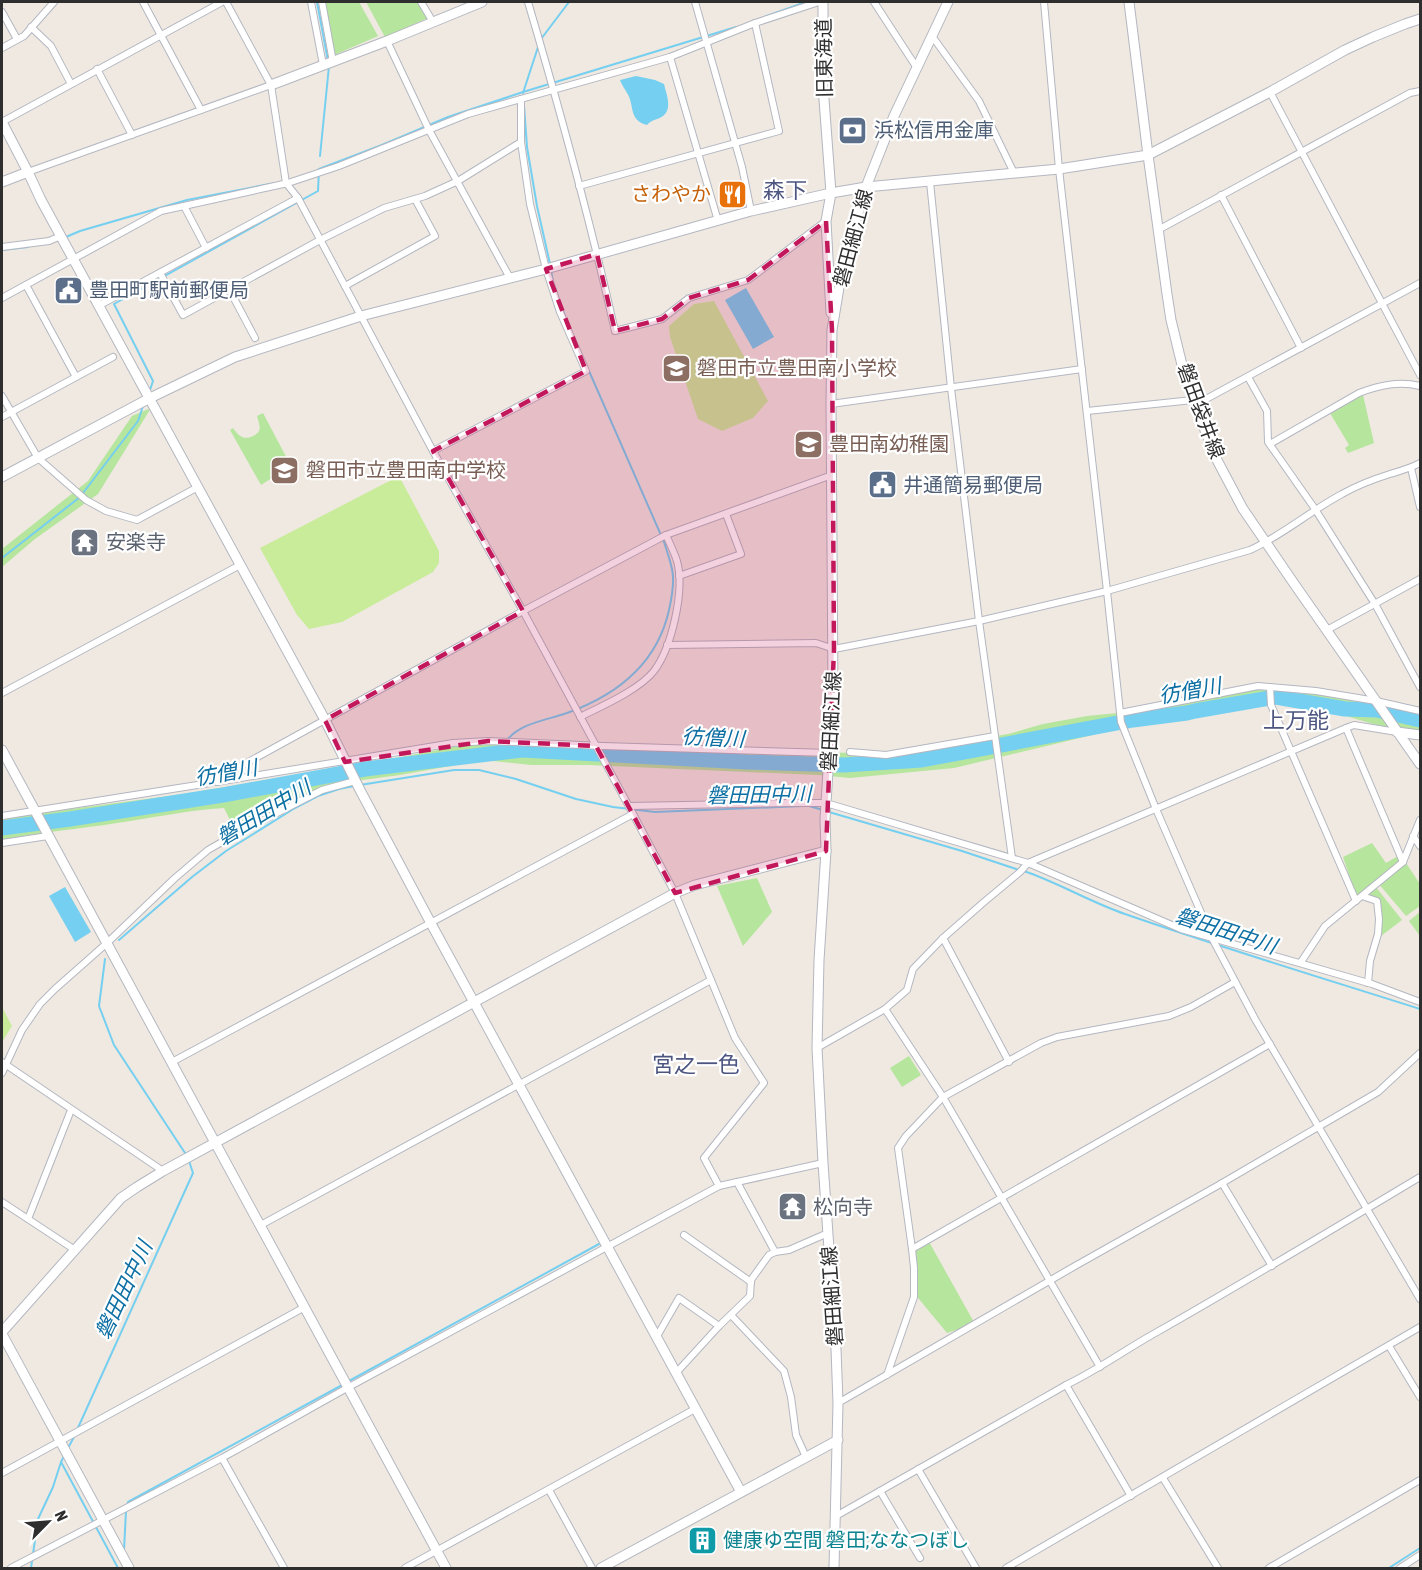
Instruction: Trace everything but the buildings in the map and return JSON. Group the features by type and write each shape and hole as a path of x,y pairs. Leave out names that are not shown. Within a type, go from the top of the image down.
{"street":[{"path":"2,48 24,36 54,2"},
{"path":"143,2 201,110"},
{"path":"719,1186 704,1158 764,1083 735,1038 675,893 629,806 433,451 298,198 286,183 271,85 224,2 2,122 41,200 325,720 432,924 741,1492"},
{"path":"311,2 323,65"},
{"path":"322,2 333,62"},
{"path":"421,2 433,22"},
{"path":"2,182 333,62 482,2"},
{"path":"528,2 554,90 615,331 662,319 689,298 748,279 826,221"},
{"path":"695,2 742,167 752,211"},
{"path":"2,298 161,211 286,183 339,166 468,114 670,57 755,23 821,2"},
{"name":"旧東海道","path":"821,2 823,86 831,193 826,221 832,330"},
{"path":"874,2 917,68"},
{"name":"磐田細江線","path":"834,1569 838,1403 817,1048 834,649 832,330 843,263 866,187 894,116 948,2"},
{"path":"1044,2 1059,169 1121,722 1212,938 1270,1044 1420,1299"},
{"name":"磐田袋井線","path":"1129,2 1171,320 1194,403 1217,460 1244,509 1420,764"},
{"path":"2,12 17,39"},
{"path":"2,477 150,398 235,357 361,316 546,269 752,211 831,193 866,187 1059,169 1148,156 1364,41 1420,19"},
{"path":"579,186 779,130 755,23"},
{"path":"31,27 51,46 71,84"},
{"path":"932,36 979,100 1014,173"},
{"path":"387,41 429,130 510,278"},
{"path":"670,57 718,221"},
{"path":"97,69 132,135"},
{"path":"1158,230 1412,92 1420,91"},
{"path":"1270,92 1384,303 1420,375"},
{"path":"433,451 586,371 560,312 546,269 530,204 521,142 521,99"},
{"path":"160,273 183,315 320,240 384,208 425,196 458,181 521,142"},
{"path":"930,182 951,388 1012,858"},
{"path":"1221,195 1301,348"},
{"path":"100,305 298,198"},
{"path":"345,286 435,236 415,199"},
{"path":"184,206 206,248"},
{"path":"2,247 49,241 61,236"},
{"path":"1087,411 1194,403 1248,377 1420,283"},
{"path":"26,285 76,377"},
{"path":"229,289 255,338"},
{"path":"2,417 113,357"},
{"path":"831,404 1082,369"},
{"path":"1248,377 1267,411 1268,442 1315,509 1376,604 1420,687"},
{"path":"1270,444 1359,393 1388,384 1408,383 1420,386"},
{"path":"2,396 38,458 86,500 106,511 137,520 198,487"},
{"path":"667,645 816,643 834,649 980,621 1107,591 1250,550 1266,543 1315,509 1345,492 1420,463"},
{"path":"1411,468 1420,507"},
{"path":"210,783 666,535 832,475"},
{"path":"678,576 741,554 726,514"},
{"path":"580,717 631,691 654,671 667,645 680,600 677,562 666,535"},
{"path":"2,693 240,565"},
{"path":"1327,630 1420,579"},
{"path":"1120,713 1258,686 1316,691 1420,711"},
{"path":"1270,687 1271,705 1356,901"},
{"path":"817,1048 885,1009 907,990 913,969 943,938 1028,863 1354,724 1394,728 1420,735"},
{"path":"1346,728 1403,862"},
{"path":"850,752 886,755 995,736"},
{"path":"2,816 453,743 496,741 831,753"},
{"path":"2,750 446,1569"},
{"path":"2,1073 4,1063 22,1030 40,1004 208,850 322,790 355,781"},
{"path":"629,806 826,803 1028,863 1173,925 1368,983 1420,1002"},
{"path":"172,1062 633,814"},
{"path":"1300,962 1325,926 1403,862 1420,820"},
{"path":"2,843 48,836"},
{"path":"1413,836 1420,846"},
{"path":"129,1569 2,1333 121,1198 163,1172 675,893 695,885 826,851"},
{"path":"1362,896 1377,901 1379,919 1368,983"},
{"path":"943,938 1009,1062"},
{"path":"259,1226 711,980"},
{"path":"887,1374 914,1297 912,1249 898,1148 906,1136 943,1097 1041,1043 1057,1036 1168,1016 1191,1007 1235,982"},
{"path":"885,1009 943,1097 1100,1367"},
{"path":"912,1249 1270,1044"},
{"path":"838,1403 1378,1092 1420,1053"},
{"path":"4,1063 163,1172"},
{"path":"28,1219 71,1110"},
{"path":"11,1569 222,1458 719,1186 823,1163"},
{"path":"837,1516 1100,1367 1420,1177"},
{"path":"737,1182 775,1252"},
{"path":"1222,1183 1272,1266"},
{"path":"2,1202 75,1250"},
{"path":"676,1373 718,1326 750,1296 751,1282 770,1255 789,1250 828,1233"},
{"path":"684,1235 751,1282"},
{"path":"656,1338 680,1298 718,1326"},
{"path":"2,1473 303,1308"},
{"path":"731,1315 784,1371 791,1398 796,1434 806,1457"},
{"path":"1006,1569 1420,1327"},
{"path":"1389,1346 1420,1397"},
{"path":"1066,1385 1131,1496"},
{"path":"405,1569 695,1409"},
{"path":"601,1569 838,1440"},
{"path":"222,1458 284,1569"},
{"path":"918,1469 976,1569"},
{"path":"1163,1478 1218,1569"},
{"path":"1269,1569 1420,1479"},
{"path":"549,1490 592,1569"},
{"path":"880,1491 920,1558"},
{"path":"1400,1569 1420,1556"}],"highlighted area":[{"path":"826,221 832,330 834,649 826,851 675,893 596,746 488,741 345,762 325,720 523,611 433,451 586,371 546,269 597,254 615,331 662,319 689,298 748,280"}],"green space":[{"path":"322,2 359,2 378,36 332,56"},
{"path":"366,2 421,2 430,17 385,37"},
{"path":"714,301 768,401 753,418 722,431 698,419 670,337 669,326 694,304"},
{"path":"1363,395 1374,443 1348,453 1345,448 1349,445 1330,413"},
{"path":"151,408 98,494 35,539 2,567 2,549 88,481 132,416"},
{"path":"263,413 291,466 261,485 230,430 233,428 245,438 255,435 260,429 257,416"},
{"path":"399,476 439,551 439,563 433,572 342,622 309,629 297,615 260,548"},
{"path":"1258,686 1271,690 1341,696 1420,711 1420,734 1373,724 1296,701 1195,711 1169,720 1126,727 954,768 850,778 589,765 531,765 484,760 355,781 322,790 235,830 224,808 2,840 2,816 184,794 396,758 461,743 886,755 1008,734 1043,724 1087,716 1128,712"},
{"path":"1372,843 1386,863 1400,855 1403,862 1387,876 1406,863 1420,884 1420,906 1406,916 1378,883 1375,886 1402,920 1381,936 1377,901 1359,898 1355,893 1343,857"},
{"path":"757,878 772,912 743,946 717,886"},
{"path":"1420,912 1420,936 1409,921"},
{"path":"2,1007 12,1026 2,1042"},
{"path":"909,1056 921,1075 902,1087 890,1068"},
{"path":"928,1240 975,1324 947,1333 914,1293 912,1249"}],"water":[{"path":"636,76 664,84 667,96 666,113 647,125 634,116 629,98 620,80"},
{"path":"746,288 774,337 753,349 725,300"},
{"path":"65,887 91,932 75,942 49,896"}],"waterway":[{"path":"317,2 328,61"},
{"path":"541,39 569,2"},
{"path":"764,17 806,2"},
{"path":"150,390 153,381 114,304 318,191 319,169 448,117 736,27"},
{"path":"523,93 539,44"},
{"path":"320,156 329,66"},
{"path":"524,105 527,147 550,264"},
{"path":"66,237 187,200 275,183"},
{"path":"2,250 28,247"},
{"path":"551,270 553,282"},
{"path":"555,288 566,319"},
{"path":"508,739 520,729 585,706 618,687 645,662 663,629 670,605 673,574 664,542 589,371"},
{"path":"2,558 80,497 138,421 143,406"},
{"name":"彷僧川","path":"2,828 223,795 365,769 522,750 844,765 922,760 1133,720 1276,697 1345,709 1377,710 1420,720"},
{"path":"503,753 506,744"},
{"name":"磐田田中川","path":"360,785 454,770 479,770 516,779 576,799 613,807 655,812 803,806"},
{"name":"磐田田中川","path":"119,940 226,851 318,796 354,786"},
{"name":"磐田田中川","path":"809,806 823,810"},
{"name":"磐田田中川","path":"829,812 1019,870"},
{"name":"磐田田中川","path":"1024,871 1125,914 1420,1009"},
{"name":"磐田田中川","path":"105,959 99,1006 114,1045 187,1156"},
{"name":"磐田田中川","path":"77,1430 193,1173 189,1161"},
{"name":"磐田田中川","path":"349,1381 599,1244"},
{"name":"磐田田中川","path":"127,1506 128,1502 344,1384"},
{"name":"磐田田中川","path":"68,1448 75,1435"},
{"name":"磐田田中川","path":"64,1456 61,1462 118,1568"},
{"path":"31,1568 38,1519 53,1487 61,1462"},
{"name":"磐田田中川","path":"124,1550 126,1511"},
{"path":"1389,1568 1420,1548"}],"place":[{"name":"浜松信用金庫","path":"853,130"},
{"name":"さわやか","path":"732,194"},
{"name":"豊田町駅前郵便局","path":"68,290"},
{"name":"磐田市立豊田南小学校","path":"676,368"},
{"name":"豊田南幼稚園","path":"808,444"},
{"name":"磐田市立豊田南中学校","path":"285,470"},
{"name":"井通簡易郵便局","path":"882,485"},
{"name":"安楽寺","path":"85,542"},
{"name":"松向寺","path":"792,1207"},
{"name":"健康ゆ空間 磐田;ななつぼし","path":"702,1540"}],"district":[{"name":"森下","path":"785,190"},
{"name":"上万能","path":"1296,720"},
{"name":"宮之一色","path":"696,1064"}]}
